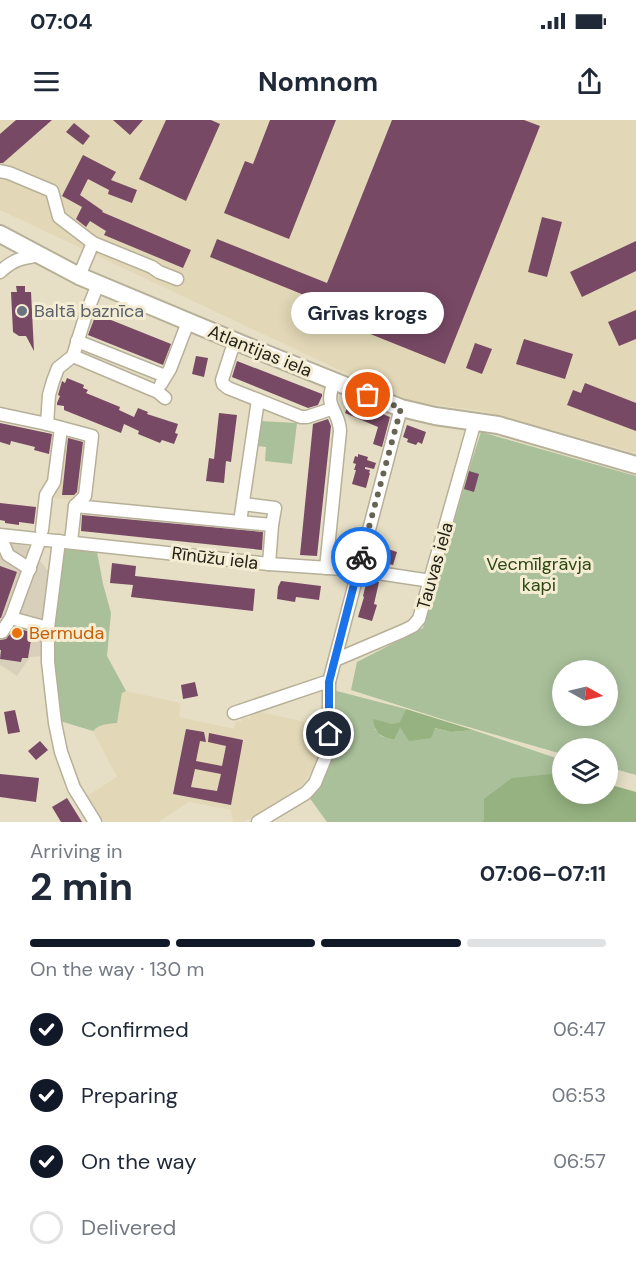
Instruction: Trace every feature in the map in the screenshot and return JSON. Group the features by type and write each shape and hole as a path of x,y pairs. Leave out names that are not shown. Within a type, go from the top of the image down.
{"main road":[{"name":"Atlantijas iela","path":"0,234 79,276 401,408 435,416 498,424 636,465"}],"street":[{"path":"0,171 52,191 59,217 93,243 177,279"},
{"path":"79,276 93,243"},
{"path":"0,272 10,263 21,258 40,255"},
{"path":"47,424 52,381 58,368 73,356 98,284"},
{"path":"73,356 161,395 165,376 170,369 188,322"},
{"path":"77,341 165,376"},
{"path":"236,342 222,376 223,384 228,388 301,417 331,409"},
{"path":"326,568 340,431 337,416 331,409 330,392 334,381"},
{"path":"240,522 258,400"},
{"path":"258,822 306,793 315,783 326,756 329,734 329,682 401,408"},
{"path":"0,414 92,436 85,496 75,506 65,541 48,628 48,662 61,752 74,788 95,822"},
{"name":"Tauvas iela","path":"334,660 413,626 419,619 475,421"},
{"path":"0,632 11,618 41,534 46,495 54,482 61,428"},
{"path":"243,504 274,508 269,564"},
{"path":"75,506 272,525"},
{"name":"Rīnūžu iela","path":"0,535 41,534 65,541 269,564 358,570 431,581"},
{"path":"0,535 8,555 30,569"},
{"path":"11,618 48,628"},
{"path":"234,713 329,682"}],"shaded area":[{"path":"0,120 636,120 636,453 483,411 405,401 0,210"},
{"path":"64,431 98,440 87,501 54,498"},
{"path":"0,542 27,546 50,573 44,656 30,657 17,676 0,665"},
{"path":"126,691 180,703 179,717 234,729 236,721 241,722 242,717 250,719 252,710 323,726 323,747 300,788 244,822 233,822 231,810 189,802 158,822 104,822 87,796 117,777 93,731 104,724 117,723 122,693"}],"green space":[{"path":"260,421 297,423 292,464 265,461 266,447 257,446"},
{"name":"Vecmīlgrāvja kapi","path":"481,432 636,476 636,775 618,770 618,738 552,738 552,751 351,690 357,662 423,628"},
{"path":"67,548 97,552 111,613 107,656 126,691 122,693 117,723 101,726 93,731 60,721 51,640 59,558"},
{"path":"329,689 406,709 401,722 375,729 381,736 394,740 399,726 434,728 451,732 473,730 552,757 552,779 481,822 327,822 306,793 326,756"},
{"path":"406,709 473,730 451,732 435,728 431,738 409,741 400,727 394,740 377,732 373,719 392,724 400,722"},
{"path":"552,774 552,804 618,804 618,787 636,792 636,822 481,822 484,820 484,799 512,778"}],"building":[{"path":"16,120 52,120 3,163 0,163 0,134"},
{"path":"113,120 143,120 130,135"},
{"path":"166,120 211,120 220,124 186,201 139,179"},
{"path":"270,120 336,120 289,239 224,213 245,161 253,164"},
{"path":"392,120 524,120 540,126 445,364 323,315 320,323 302,315 309,297 210,257 217,239 327,283"},
{"path":"74,123 90,136 83,145 66,132"},
{"path":"83,155 116,172 111,180 137,190 132,203 108,194 109,190 88,179 80,195 102,212 191,250 183,268 104,235 106,231 90,221 86,227 76,219 82,207 62,196"},
{"path":"542,217 562,222 547,277 528,272"},
{"path":"636,241 636,271 582,297 570,272"},
{"name":"Baltā baznīca","path":"16,286 25,286 25,292 31,292 34,351 26,336 19,336 13,332 11,292 17,292"},
{"path":"636,310 636,339 619,346 608,322"},
{"path":"96,314 171,344 163,365 88,335"},
{"path":"524,339 573,354 565,379 516,364"},
{"path":"475,343 492,349 482,374 466,368"},
{"path":"196,356 208,358 204,377 192,374"},
{"path":"237,361 322,394 318,405 308,408 232,377"},
{"path":"67,378 84,385 83,388 88,390 86,393 120,407 119,410 134,417 138,408 148,412 147,414 178,424 175,433 178,434 174,444 162,440 160,443 138,434 139,431 124,424 121,433 64,410 64,406 57,405 57,403 62,381 65,383"},
{"path":"585,383 636,403 636,431 567,405 573,390 581,393"},
{"path":"350,401 390,417 382,447 373,444 378,427 345,413"},
{"path":"219,413 237,415 231,462 226,461 224,483 206,481 209,458 214,459"},
{"path":"328,419 331,426 317,556 300,555 313,424"},
{"path":"0,423 52,434 49,454 34,450 35,447 11,441 10,445 0,442"},
{"path":"407,425 426,432 422,444 407,442 408,439 403,437"},
{"path":"68,438 83,442 77,492 74,495 62,495"},
{"path":"358,454 376,463 374,469 365,467 370,470 366,488 352,484 356,470 354,470 356,464 353,463"},
{"path":"469,471 479,474 474,492 464,489"},
{"path":"0,503 36,507 34,524 19,522 19,525 0,520"},
{"path":"82,515 263,532 262,550 81,531"},
{"path":"385,548 397,552 393,565 381,562"},
{"path":"112,563 136,566 135,576 255,589 253,611 131,597 133,585 110,583"},
{"path":"0,566 17,572 1,618 0,618"},
{"path":"367,580 379,582 374,604 377,605 372,621 358,617"},
{"path":"281,581 321,586 319,600 296,597 295,602 277,599"},
{"path":"15,628 39,634 39,641 31,640 28,658 22,658 21,662 0,659 0,640 6,639"},
{"path":"195,682 198,696 183,699 181,685"},
{"path":"15,710 20,732 8,734 4,712"},
{"path":"186,729 204,732 206,742 200,741 196,761 222,766 226,746 208,742 209,733 243,740 231,805 173,794","holes":["195,769 221,774 217,791 191,787"]},
{"path":"40,741 48,750 36,760 28,751"},
{"path":"0,774 39,778 36,802 0,797"},
{"path":"67,798 82,822 61,822 52,807"}],"way so far":[{"path":"361,557 401,408 368,395"}],"place":[{"name":"Baltā baznīca","path":"22,311"},
{"name":"Grīvas krogs","path":"368,395"},
{"name":"Bermuda","path":"17,633"}],"route":[{"path":"329,734 329,682 361,557"}]}
